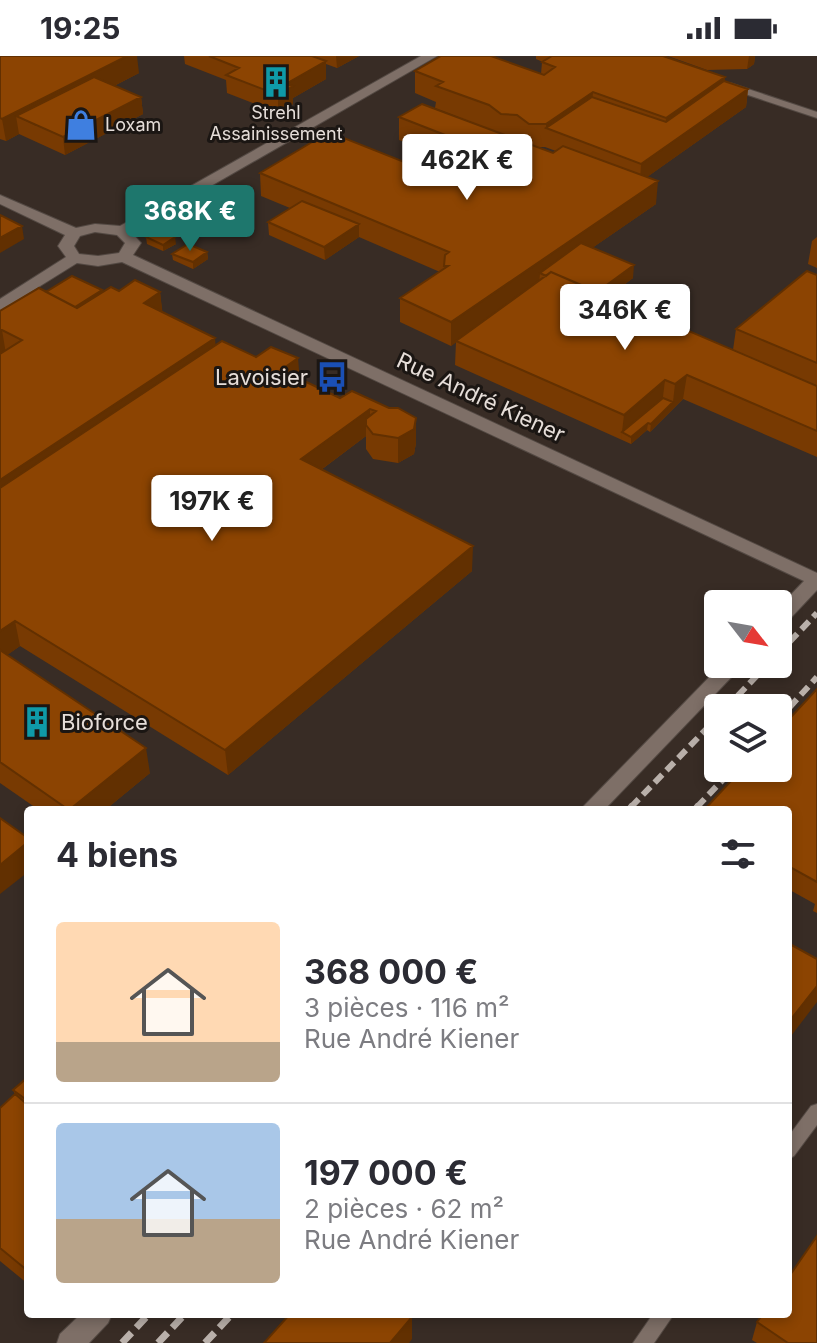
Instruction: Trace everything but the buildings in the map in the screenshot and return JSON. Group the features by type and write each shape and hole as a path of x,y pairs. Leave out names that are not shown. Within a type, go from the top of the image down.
{"street":[{"path":"0,199 74,233 95,228 122,231 430,56"},
{"path":"0,306 74,258 98,261 124,257 133,243 122,231"},
{"path":"74,233 66,246 74,258"},
{"name":"Rue André Kiener","path":"124,257 817,579"},
{"path":"792,605 817,579"},
{"path":"595,806 720,678"},
{"path":"70,1343 95,1318"}],"lane":[{"path":"718,81 817,115"},
{"path":"792,1145 817,1111"},
{"path":"642,1343 662,1318"}],"railway":[{"path":"792,639 817,613"},
{"path":"792,705 817,677"},
{"path":"739,694 755,678"},
{"path":"632,806 704,731"},
{"path":"698,806 721,782"},
{"path":"122,1343 145,1318"},
{"path":"158,1343 181,1318"},
{"path":"205,1343 228,1318"}],"place":[{"name":"Strehl Assainissement","path":"276,82"},
{"name":"Loxam","path":"81,125"},
{"name":"Lavoisier","path":"332,377"},
{"name":"Bioforce","path":"37,722"}]}
